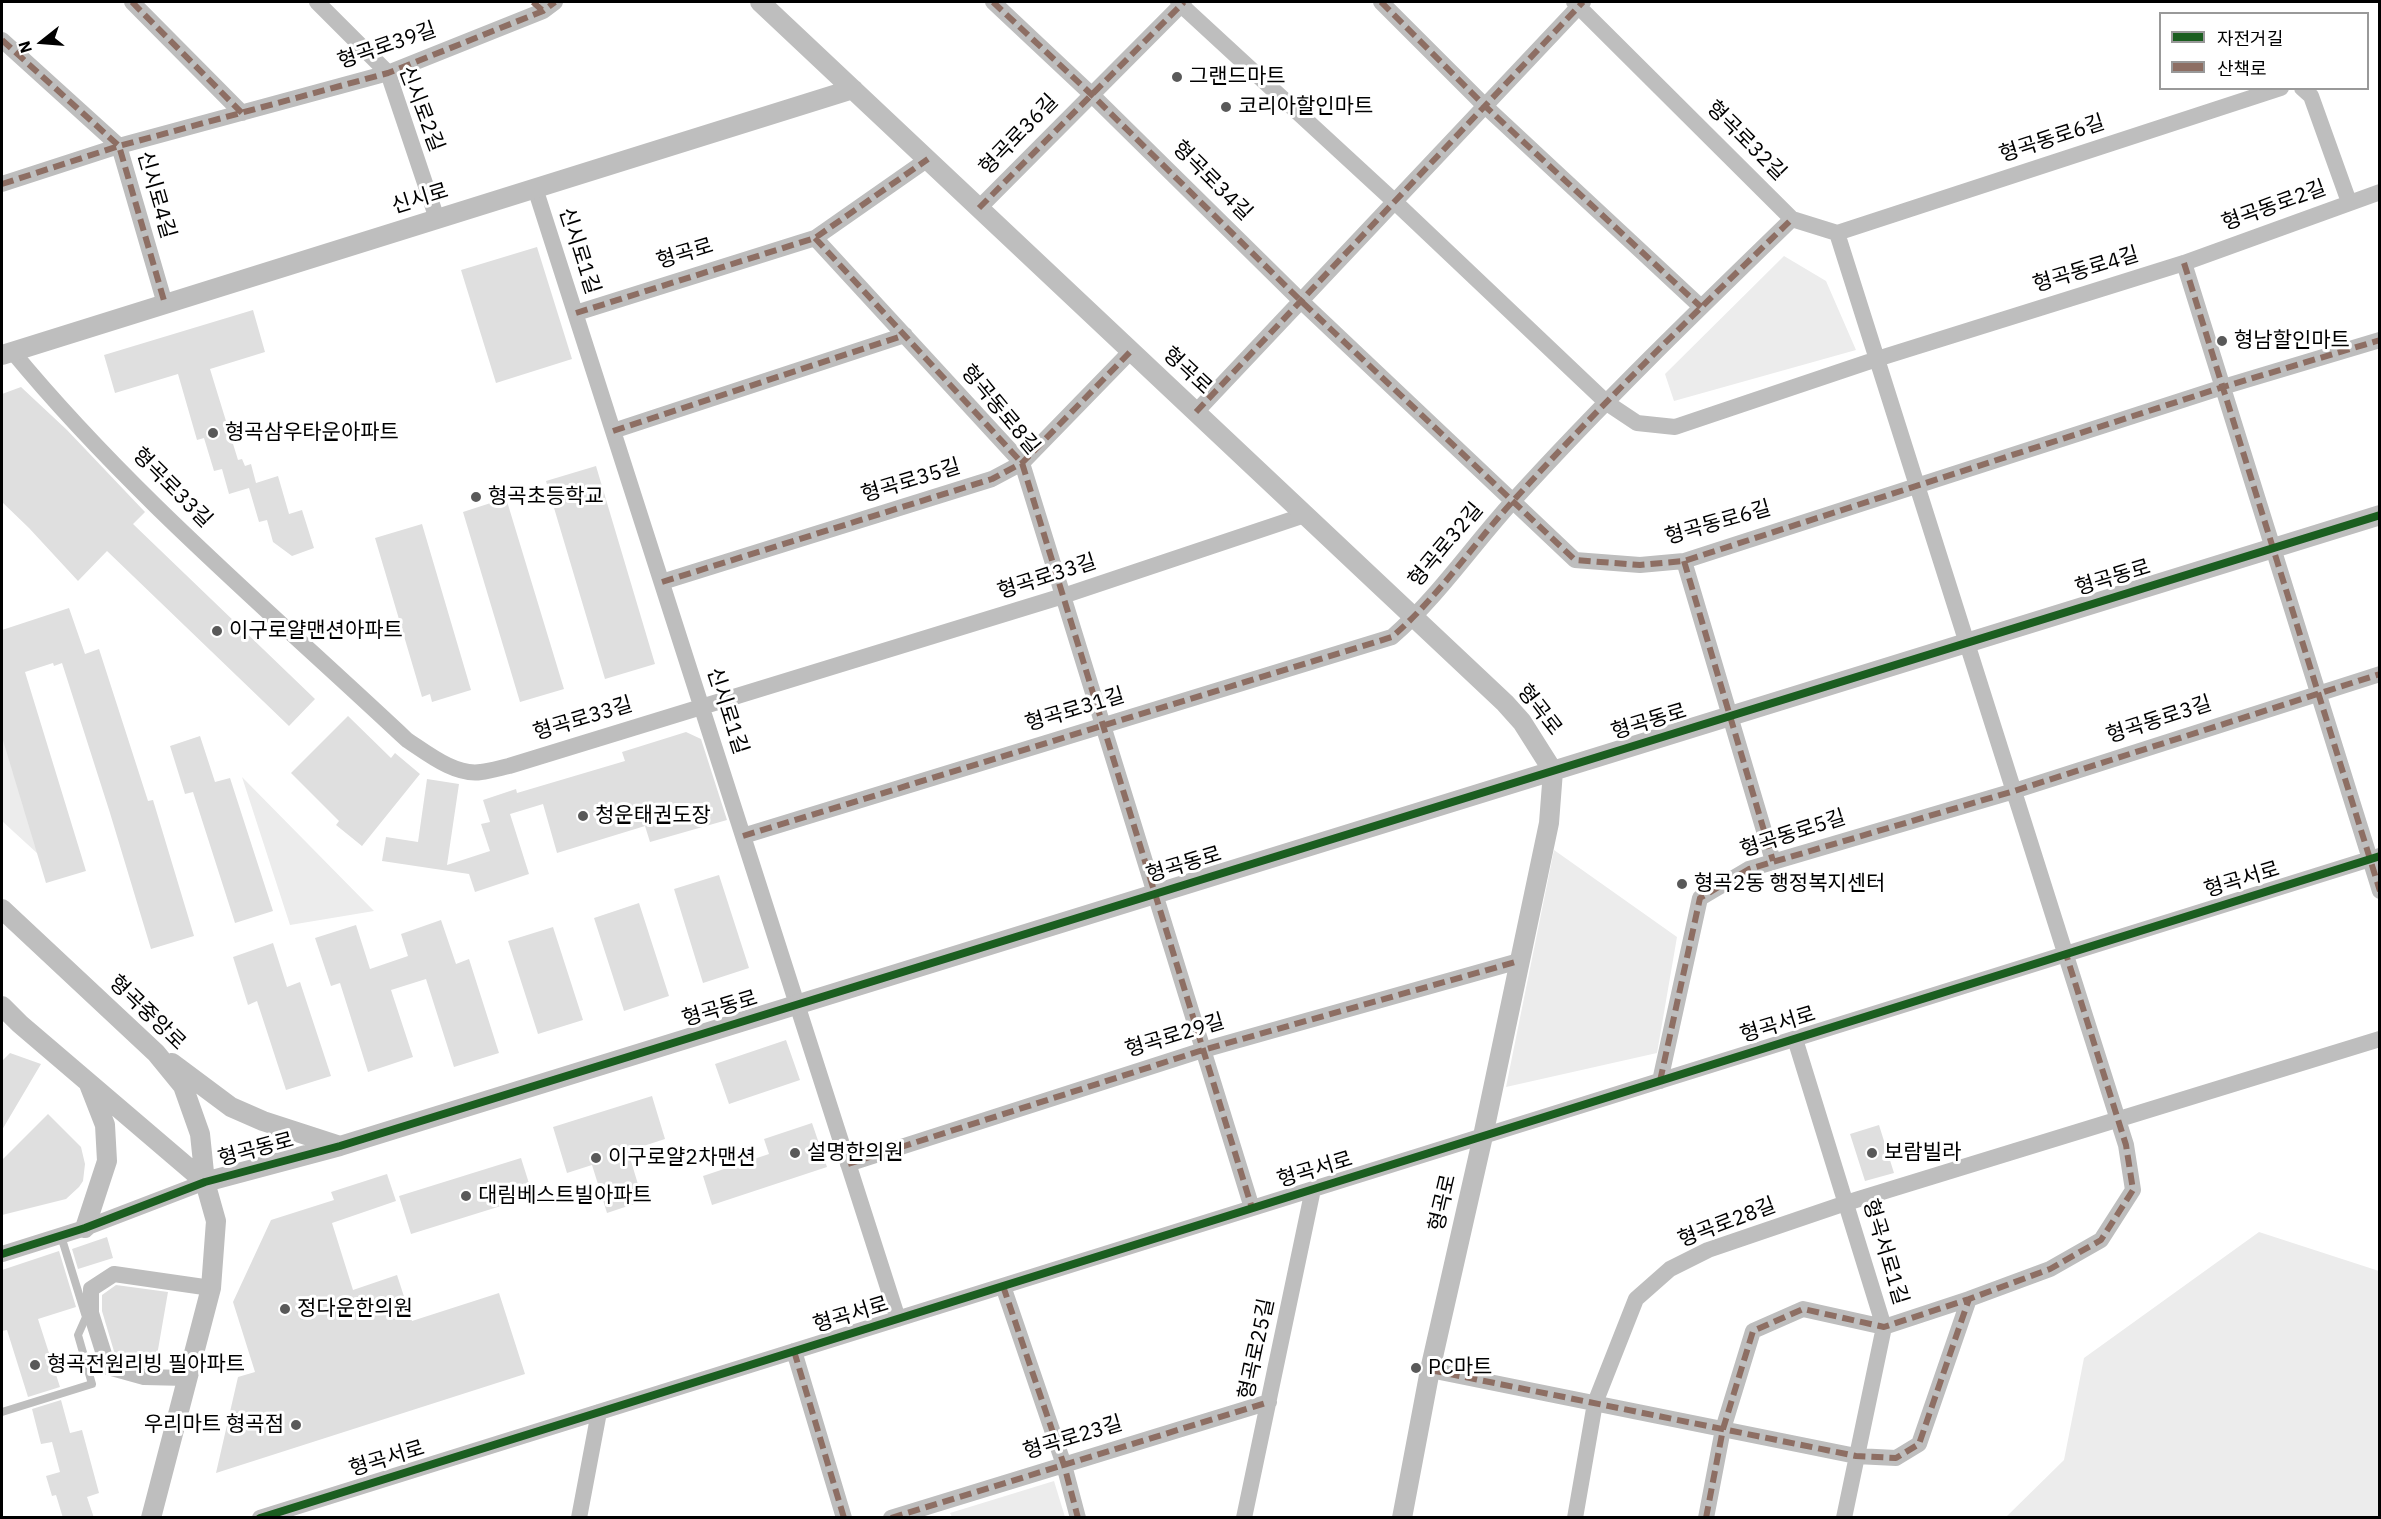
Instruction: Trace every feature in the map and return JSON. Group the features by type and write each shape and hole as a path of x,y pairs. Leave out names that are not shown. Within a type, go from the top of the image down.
{"street":[{"path":"132,2 242,113"},
{"name":"신시로2길","path":"316,2 388,73 437,219"},
{"name":"형곡로","path":"760,2 1505,703 1522,722 1553,771 1550,823 1430,1370 1402,1518"},
{"name":"형곡로36길","path":"993,2 1091,94"},
{"path":"1181,2 1607,403 1637,423 1675,427 1877,359"},
{"name":"형곡로36길","path":"979,208 1181,2"},
{"path":"1381,2 1485,106 1701,307"},
{"path":"1196,412 1579,3"},
{"name":"형곡로32길","path":"1414,618 1513,502 1701,307 1792,219 1579,3"},
{"name":"형곡로39길","path":"2,184 119,146 388,73 544,5"},
{"name":"신시로4길","path":"2,40 119,146 165,304"},
{"name":"신시로","path":"7,353 853,89"},
{"name":"형곡동로6길","path":"1837,233 2275,90"},
{"path":"2304,90 2311,96 2349,202"},
{"name":"형곡로34길","path":"1091,94 1301,301"},
{"name":"형곡로","path":"576,313 815,238 928,159"},
{"name":"신시로1길","path":"536,188 797,1004"},
{"name":"형곡동로2길","path":"2184,263 2379,192"},
{"path":"1706,1518 1723,1429 1753,1331 1803,1309 1884,1327 2050,1269 2101,1240 2133,1190 2126,1145 2118,1119 1837,233 1792,219"},
{"name":"형곡동로8길","path":"815,238 1022,463 1155,893"},
{"path":"2184,263 2318,692 2374,858 2379,891"},
{"name":"형곡동로4길","path":"1877,359 2184,263"},
{"name":"형곡로32길","path":"1301,301 1513,502"},
{"path":"613,431 905,335"},
{"path":"1917,485 2223,387 2379,340"},
{"name":"형곡로35길","path":"662,582 992,479 1022,463 1131,351"},
{"name":"형곡로33길","path":"7,353 191,539 407,740 457,769 478,773 509,766 1063,596 1305,515"},
{"name":"형곡동로6길","path":"1513,502 1575,560 1640,565 1684,561 1917,485"},
{"name":"형곡동로","path":"2,1254 86,1228 205,1182 340,1146 2379,515"},
{"path":"1684,561 1773,861"},
{"name":"형곡로31길","path":"743,836 1392,637 1414,618"},
{"name":"형곡동로3길","path":"2014,791 2379,674"},
{"name":"형곡동로5길","path":"1660,1081 1700,898 1749,869 2014,791"},
{"name":"형곡서로","path":"260,1518 2374,858"},
{"path":"1155,893 1252,1208"},
{"name":"형곡중앙로","path":"2,909 156,1053 183,1086 200,1134 205,1182 216,1221 211,1288 151,1518"},
{"name":"형곡로29길","path":"848,1164 1203,1050 1519,961"},
{"name":"형곡서로","path":"797,1004 898,1318"},
{"path":"2,1006 89,1084 205,1182"},
{"name":"형곡서로1길","path":"1795,1039 1884,1327 1844,1518"},
{"path":"1846,1203 2379,1039"},
{"path":"156,1053 231,1107 263,1121 340,1146"},
{"path":"86,1228 107,1161 105,1125 89,1084"},
{"name":"형곡로25길","path":"1244,1518 1313,1189"},
{"name":"형곡로28길","path":"1575,1518 1595,1403 1636,1299 1670,1269 1708,1250 1846,1203"},
{"path":"187,1378 144,1377 108,1366 91,1312 92,1289 114,1274 211,1288"},
{"path":"1003,1286 1064,1465 1078,1518"},
{"path":"1430,1370 1856,1456 1896,1458 1919,1444 1969,1299"},
{"path":"794,1351 844,1518"},
{"name":"형곡로23길","path":"891,1518 1269,1402"},
{"path":"579,1518 599,1412"}],"lane":[{"path":"2,1412 92,1384 78,1335 86,1317 61,1236"}],"shaded area":[{"path":"1784,256 1826,281 1856,350 1674,401 1665,374"},
{"path":"8,737 38,854 2,821 2,739"},
{"path":"242,777 374,911 290,925"},
{"path":"1554,850 1677,937 1657,1053 1506,1087"},
{"path":"2259,1232 2379,1271 2379,1517 2006,1517 2064,1460 2084,1358"},
{"path":"1054,1481 1065,1517 952,1517 950,1513"}],"building":[{"path":"537,247 572,359 496,383 461,270"},
{"name":"형곡삼우타운아파트","path":"253,310 265,352 210,369 238,460 242,459 245,466 251,464 256,483 278,476 289,514 302,510 314,548 292,556 273,542 267,520 259,522 249,488 229,494 222,469 214,471 204,438 197,440 178,374 115,393 104,355"},
{"path":"21,387 67,430 145,512 133,524 315,699 289,726 107,551 78,581 2,502 2,394"},
{"path":"596,466 655,664 605,679 546,481"},
{"path":"506,498 564,689 520,702 463,512"},
{"path":"422,524 471,690 432,702 430,694 422,697 375,538"},
{"path":"69,608 85,654 99,649 148,801 153,800 194,936 151,949 62,663 54,666 53,663 25,672 86,871 46,883 2,737 2,630"},
{"path":"348,716 391,758 395,753 420,774 362,846 336,825 339,821 291,773"},
{"path":"686,732 701,739 727,820 650,842 645,826 557,853 543,804 510,814 529,874 475,892 469,874 382,861 386,837 418,842 427,779 459,784 447,865 490,851 481,824 490,822 483,800 516,789 517,793 625,761 622,752"},
{"path":"200,736 215,782 230,778 273,911 235,923 193,792 185,794 170,746"},
{"path":"719,875 749,968 703,983 674,889"},
{"path":"639,903 669,996 624,1011 594,918"},
{"path":"441,920 456,964 469,959 499,1053 454,1067 426,979 391,990 413,1057 368,1072 340,983 331,986 315,938 356,925 370,969 408,956 401,934"},
{"path":"553,927 583,1020 538,1034 508,941"},
{"path":"273,943 287,987 300,982 331,1076 286,1090 257,1001 248,1005 233,957"},
{"path":"786,1040 800,1080 729,1104 715,1064"},
{"path":"10,1053 41,1064 2,1130 2,1061"},
{"name":"이구로얄2차맨션","path":"652,1096 665,1139 628,1151 643,1201 607,1213 592,1165 567,1173 553,1127"},
{"path":"48,1114 81,1147 85,1164 83,1181 66,1199 2,1215 2,1160"},
{"path":"812,1123 827,1167 712,1205 703,1176 769,1154 764,1139"},
{"name":"보람빌라","path":"1879,1125 1894,1173 1865,1181 1850,1134"},
{"name":"대림베스트빌아파트","path":"521,1158 533,1196 411,1234 399,1196"},
{"path":"387,1174 396,1201 332,1223 353,1290 397,1275 412,1321 499,1293 525,1374 216,1473 238,1377 255,1372 233,1302 271,1220 334,1200 331,1192"},
{"path":"107,1237 113,1258 78,1269 72,1249"},
{"name":"형곡전원리빙 필아파트","path":"59,1251 76,1307 38,1319 60,1387 28,1397 7,1330 2,1331 2,1270"},
{"path":"116,1285 168,1292 155,1367 146,1367 116,1358 102,1311 102,1295"},
{"path":"61,1400 70,1433 82,1430 99,1493 87,1497 94,1518 63,1518 56,1495 52,1496 46,1476 60,1472 52,1442 41,1444 32,1409"}],"marked path":[{"path":"132,2 242,113"},
{"path":"533,2 543,11"},
{"path":"2,184 119,146 388,73 543,11 555,2"},
{"path":"993,2 1091,94 1301,301 1575,560 1640,565 1684,561 2223,387 2380,340"},
{"path":"979,208 1184,2"},
{"path":"1381,2 1485,106 1701,307"},
{"path":"1196,412 1583,2"},
{"path":"2,40 119,146 165,304"},
{"path":"576,313 815,238 928,159"},
{"path":"743,836 1392,637 1425,605 1513,501 1615,393 1792,219"},
{"path":"815,238 1022,463 1252,1208"},
{"path":"2184,263 2380,891"},
{"path":"613,431 905,335"},
{"path":"662,582 992,479 1022,463 1131,351"},
{"path":"1684,561 1773,861"},
{"path":"1660,1081 1700,898 1749,869 2014,791 2380,674"},
{"path":"1706,1518 1723,1429 1753,1331 1803,1309 1884,1327 2050,1269 2101,1240 2133,1190 2126,1145 2066,954"},
{"path":"848,1164 1203,1050 1519,961"},
{"path":"1003,1286 1064,1465 1078,1518"},
{"path":"1430,1370 1856,1456 1896,1458 1919,1444 1969,1299"},
{"path":"794,1351 844,1518"},
{"path":"891,1518 1269,1402"}],"cycle path":[{"path":"2,1254 85,1228 205,1182 340,1146 2380,515"},
{"path":"260,1518 2380,856"}],"place":[{"name":"그랜드마트","path":"1177,77"},
{"name":"코리아할인마트","path":"1226,107"},
{"name":"형남할인마트","path":"2222,341"},
{"name":"형곡삼우타운아파트","path":"213,433"},
{"name":"형곡초등학교","path":"476,497"},
{"name":"이구로얄맨션아파트","path":"217,631"},
{"name":"청운태권도장","path":"583,816"},
{"name":"형곡2동 행정복지센터","path":"1682,884"},
{"name":"설명한의원","path":"795,1153"},
{"name":"보람빌라","path":"1872,1153"},
{"name":"이구로얄2차맨션","path":"596,1158"},
{"name":"대림베스트빌아파트","path":"466,1196"},
{"name":"정다운한의원","path":"285,1309"},
{"name":"형곡전원리빙 필아파트","path":"35,1365"},
{"name":"PC마트","path":"1416,1368"},
{"name":"우리마트 형곡점","path":"296,1425"}]}
